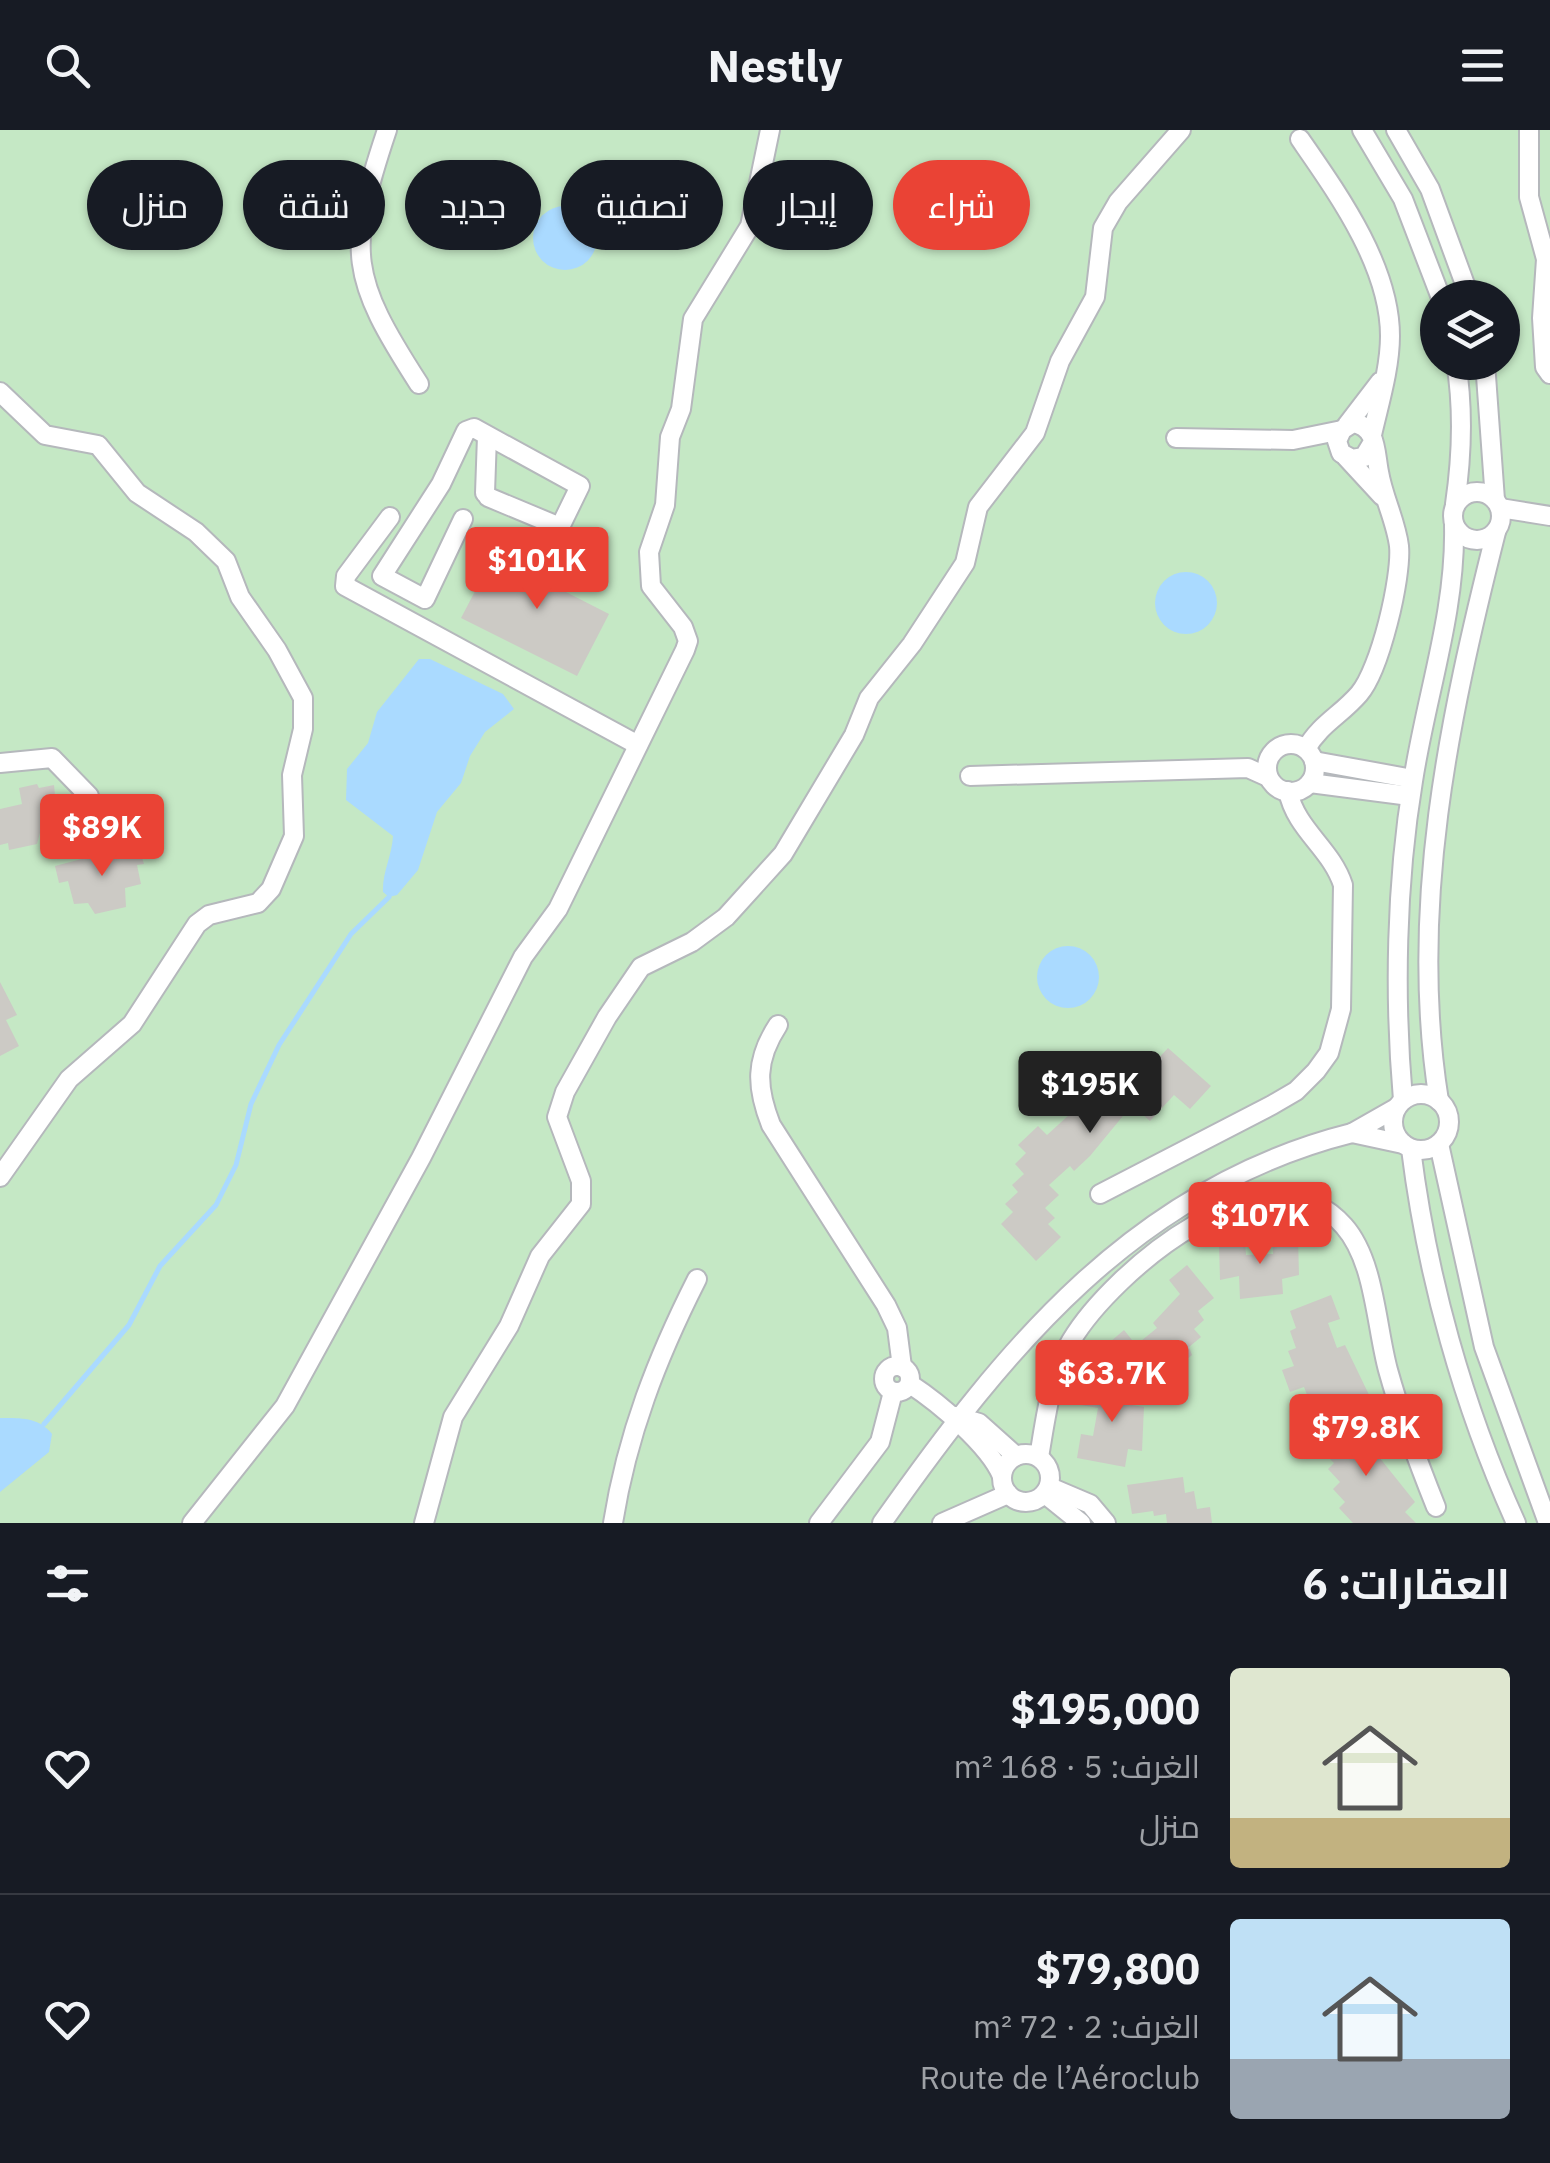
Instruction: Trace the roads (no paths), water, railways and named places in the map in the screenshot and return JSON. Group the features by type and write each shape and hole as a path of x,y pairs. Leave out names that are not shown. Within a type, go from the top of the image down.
{"street":[{"path":"387,130 362,216 359,248 374,315 419,384"},
{"path":"192,1523 285,1406 421,1158 523,957 558,909 688,641 683,627 651,586 649,552 666,505 670,437 681,409 688,338 698,306 750,226 770,130"},
{"path":"424,1523 453,1417 508,1326 540,1256 580,1204 581,1181 557,1117 606,1017 641,967 692,942 726,918 783,854 854,735 869,698 912,644 965,563 983,498 1035,433 1060,361 1095,297 1103,228 1118,202 1181,130"},
{"path":"1362,130 1404,199 1434,280"},
{"path":"1396,130 1430,189 1465,280"},
{"path":"1529,130 1528,188 1546,260 1542,318 1545,368 1550,374"},
{"path":"1293,440 1364,457 1373,438 1390,333 1377,278 1350,216 1300,139"},
{"path":"1383,378 1337,441 1344,455 1383,497"},
{"path":"1459,380 1462,456 1455,504 1455,574 1412,787 1402,927 1400,1104 1394,1131 1407,1146 1439,1300 1475,1419 1516,1523"},
{"path":"1486,380 1498,516 1455,698 1439,795 1429,1016 1439,1101 1449,1117 1439,1144 1484,1346 1548,1523"},
{"path":"0,392 45,435 98,445 137,494 196,532 226,561 240,597 278,650 304,698 305,712 292,775 294,836 270,889 258,904 209,915 197,924 140,1013 70,1079 0,1177"},
{"path":"1176,438 1293,440 1359,424 1373,438 1383,497 1399,551 1378,652 1358,694 1318,728 1310,755 1310,782"},
{"path":"463,519 425,598 382,576 441,484 466,431 474,428 580,486 560,527 487,496 488,436"},
{"path":"1455,504 1474,492 1498,516"},
{"path":"1454,526 1473,540 1498,516 1541,515"},
{"path":"390,517 346,576 345,586 638,745"},
{"path":"1248,768 1286,744 1412,787"},
{"path":"1268,777 1269,756"},
{"path":"0,763 52,758 89,796 94,826"},
{"path":"970,776 1248,768 1288,792 1300,826 1338,868 1343,885 1341,1008 1329,1053 1296,1091 1100,1194"},
{"path":"1288,792 1310,782 1412,787"},
{"path":"778,1026 762,1048 758,1075 761,1102 770,1126 886,1305 897,1328 902,1381 880,1442 820,1523"},
{"path":"882,1523 958,1419 1023,1342 1077,1286 1144,1230 1246,1167 1289,1150 1352,1134 1421,1094 1439,1101"},
{"path":"1352,1134 1426,1150 1439,1144"},
{"path":"1047,1490 1051,1474 1040,1457 1057,1368 1087,1315 1114,1286 1190,1228 1226,1208 1268,1199 1295,1199 1333,1214 1359,1252 1388,1371 1436,1507"},
{"path":"613,1523 622,1462 640,1403 696,1278"},
{"path":"902,1381 958,1419 979,1423 1016,1456 1040,1457"},
{"path":"958,1419 967,1436 994,1458 1005,1485 1022,1502 1047,1490 1090,1504 1106,1523"},
{"path":"1005,1485 1006,1464 1016,1456"},
{"path":"942,1523 1005,1485"},
{"path":"1047,1490 1081,1523"}],"water":[{"path":"561,207 561,250 594,250 577,267 553,267 536,250 541,250 541,219"},
{"path":"1186,572 1208,581 1217,603 1208,625 1186,634 1164,625 1155,603 1164,581"},
{"path":"419,659 430,659 503,694 514,709 485,732 470,756 461,783 437,812 418,870 397,895 389,897 383,892 383,885 393,836 346,800 347,769 368,743 377,712"},
{"path":"1068,946 1090,955 1099,977 1090,999 1068,1008 1046,999 1037,977 1046,955"},
{"path":"0,1418 35,1421 52,1434 49,1452 0,1492"}],"waterway":[{"path":"44,1424 129,1325 160,1266 216,1205 236,1165 251,1104 279,1045 351,934 389,897"}]}
